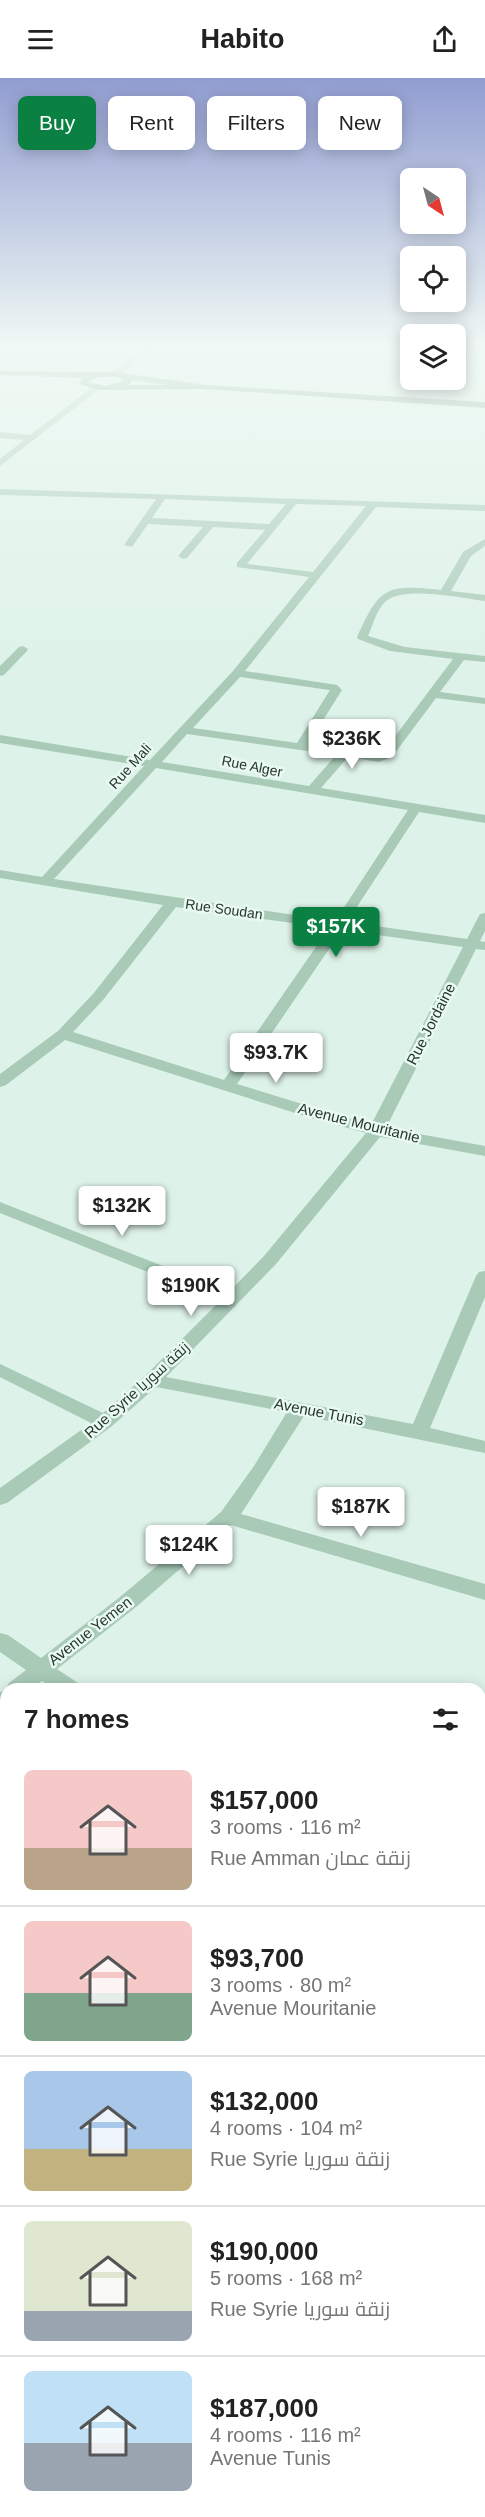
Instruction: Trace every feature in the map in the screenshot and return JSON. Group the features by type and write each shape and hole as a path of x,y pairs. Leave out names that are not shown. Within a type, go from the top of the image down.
{"street":[{"path":"0,492 485,508"},
{"path":"129,545 162,496"},
{"path":"294,500 241,565 316,575"},
{"name":"Rue Mali","path":"45,881 237,673 374,503"},
{"path":"147,521 272,527"},
{"path":"183,556 210,524"},
{"path":"444,594 467,554 485,542"},
{"path":"485,598 397,592 384,597 362,637 393,647 485,659"},
{"path":"0,673 23,648"},
{"path":"184,730 379,758 384,756 461,656"},
{"path":"237,673 333,687 336,690 300,747"},
{"path":"433,694 485,701"},
{"name":"Rue Alger","path":"0,754 7,740 485,819"},
{"path":"311,792 344,754"},
{"path":"228,1086 415,809"},
{"name":"Rue Soudan","path":"0,874 172,902 478,945"},
{"path":"0,1082 63,1034 121,970 172,902"},
{"name":"Rue Jordaine","path":"376,1131 478,945 485,917"},
{"name":"Avenue Mouritanie","path":"63,1034 317,1115 376,1131 485,1151"},
{"name":"Rue Syrie زنقة سوريا","path":"0,1498 105,1422 152,1380 270,1260 376,1131"},
{"path":"0,1207 231,1299"},
{"path":"419,1432 485,1276"},
{"path":"0,1370 105,1422"},
{"name":"Avenue Tunis","path":"152,1380 485,1447"},
{"name":"Avenue Yemen","path":"25,1683 128,1602 228,1517 261,1470 299,1408"},
{"path":"228,1517 355,1556 485,1592"},
{"path":"0,1641 61,1683"}]}
